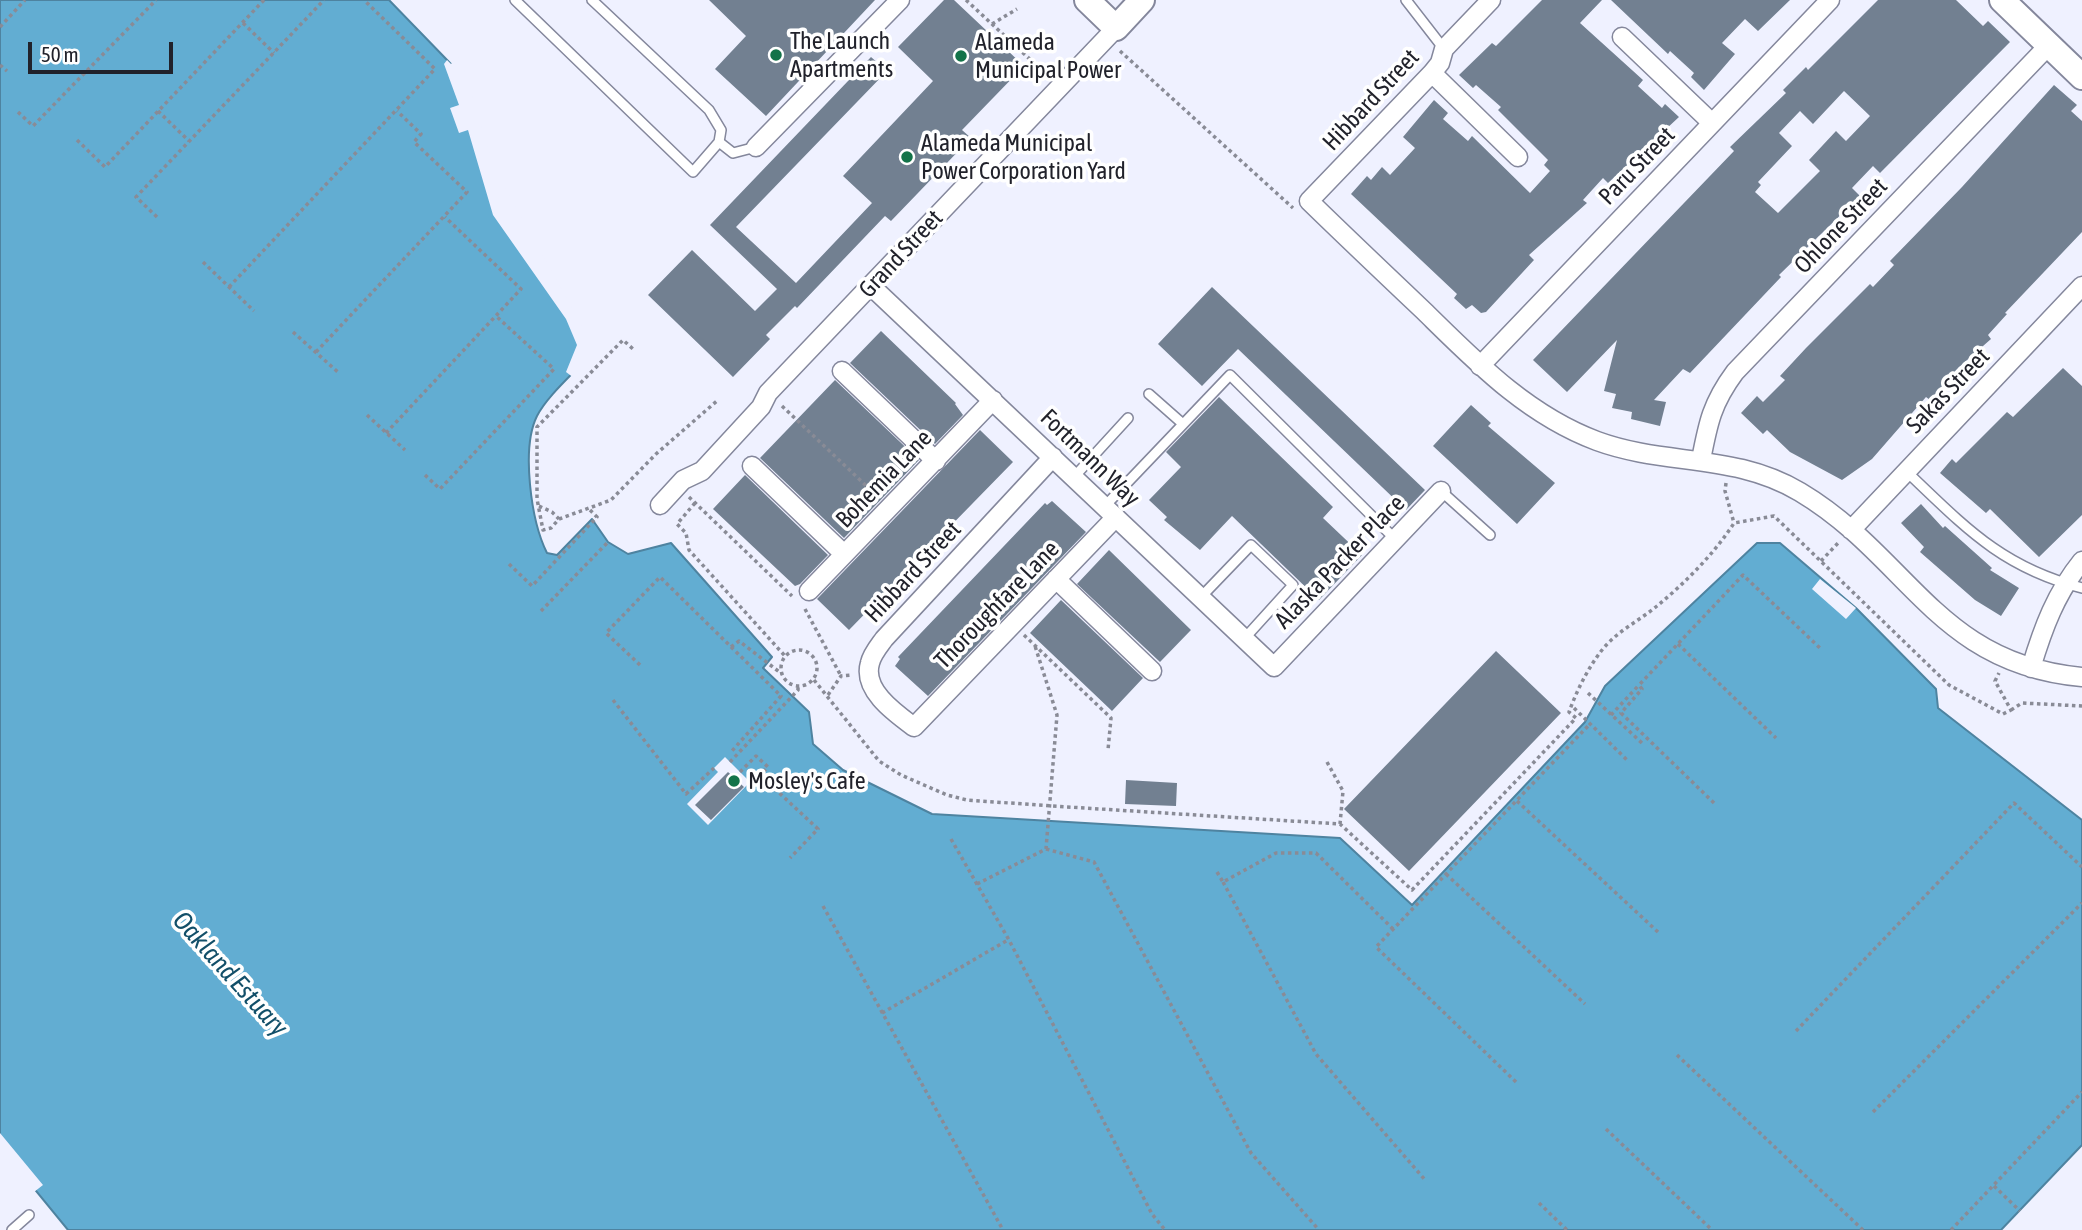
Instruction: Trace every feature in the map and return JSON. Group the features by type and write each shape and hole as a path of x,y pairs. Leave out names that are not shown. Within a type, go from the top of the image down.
{"street":[{"path":"756,147 900,0"},
{"path":"1087,0 1116,28"},
{"name":"Grand Street","path":"660,505 678,486 702,471 761,407 768,393 1142,0"},
{"name":"Hibbard Street","path":"1480,366 1309,201 1432,73 1440,63 1444,49 1491,0"},
{"path":"2002,0 2082,77"},
{"name":"Paru Street","path":"1480,366 1824,2"},
{"path":"1622,37 1712,123"},
{"name":"Ohlone Street","path":"1701,460 1710,413 1718,395 1735,372 2049,45"},
{"path":"1432,73 1518,157"},
{"name":"Fortmann Way","path":"871,286 1274,667"},
{"name":"Sakas Street","path":"1846,536 2082,286"},
{"path":"1480,366 1520,400 1593,439 1620,449 1738,466 1770,476 1808,498 1846,536 1969,641 2004,660 2082,677"},
{"path":"842,371 936,461"},
{"name":"Bohemia Lane","path":"809,591 993,400"},
{"name":"Hibbard Street","path":"868,675 870,661 884,639 1053,457"},
{"path":"752,466 845,554"},
{"name":"Alaska Packer Place","path":"1274,667 1441,491"},
{"name":"Thoroughfare Lane","path":"868,675 877,693 914,727 1056,579 1110,511"},
{"path":"2031,668 2064,583 2082,561"},
{"path":"1056,579 1152,671"}],"lane":[{"path":"515,0 693,172 719,142 721,130 709,110 592,0"},
{"path":"1406,0 1444,49"},
{"path":"719,142 733,153 756,147"},
{"path":"1110,511 1183,424 1230,375 1395,539"},
{"path":"1149,394 1183,424"},
{"path":"1074,478 1128,418"},
{"path":"1906,471 1971,533 2014,564 2082,588"},
{"path":"1441,491 1490,535"},
{"path":"1201,597 1251,545 1293,585 1244,639"},
{"path":"12,1230 29,1215"}],"path":[{"path":"0,27 25,0"},
{"path":"18,112 33,126 156,0"},
{"path":"77,140 104,167 264,0"},
{"path":"157,217 136,197 324,0"},
{"path":"229,287 435,69 365,0"},
{"path":"966,0 1059,88"},
{"path":"992,24 1017,9"},
{"path":"243,23 274,53"},
{"path":"0,65 6,71"},
{"path":"158,111 190,142"},
{"path":"316,352 467,192 414,142 421,134 397,111"},
{"path":"386,433 521,289 445,216"},
{"path":"203,262 254,311"},
{"path":"425,475 440,489 554,369 496,316"},
{"path":"293,332 340,374"},
{"path":"633,349 623,340 537,427 539,506 543,530 551,528 559,519 590,510 611,500 656,454 718,400"},
{"path":"768,393 890,508"},
{"path":"367,415 405,450"},
{"path":"814,680 879,761 901,775 967,800 1340,824 1412,890 1576,718 1569,712 1577,690 1601,651 1618,633 1659,605 1723,541 1734,523 1725,491 1727,478"},
{"path":"678,486 806,610 841,676"},
{"path":"695,503 677,524 686,533 689,550 785,656"},
{"path":"539,506 559,519"},
{"path":"509,564 532,586 597,517 590,510"},
{"path":"1734,523 1774,516 1949,685 1984,706 2003,714 2022,703 2082,706"},
{"path":"1821,561 1846,536"},
{"path":"541,611 608,542"},
{"path":"1611,715 1743,575 1822,650"},
{"path":"640,665 606,633 660,577 781,696 731,752"},
{"path":"1013,624 1111,718 1108,750"},
{"path":"731,647 739,641 798,687"},
{"path":"1678,644 1776,738"},
{"path":"1035,646 1057,715 1052,806 1046,849"},
{"path":"730,762 798,687 814,680 818,669 810,653 798,650 785,656"},
{"path":"782,674 785,656"},
{"path":"2000,671 1996,681 2011,710"},
{"path":"841,676 868,675"},
{"path":"828,695 841,676"},
{"path":"1639,685 1642,689 1621,713 1714,803"},
{"path":"1588,693 1643,744"},
{"path":"613,700 686,794 714,768"},
{"path":"1574,708 1627,760"},
{"path":"1516,1082 1376,947 1588,726"},
{"path":"740,772 756,756 768,767 760,775 818,829 790,858"},
{"path":"1328,762 1343,791 1340,824"},
{"path":"1517,800 1659,933"},
{"path":"1796,1031 2014,803 2082,867"},
{"path":"951,839 1009,940 1152,1214 1165,1230"},
{"path":"977,884 1046,849 1094,862 1251,1153 1319,1230"},
{"path":"1223,882 1276,853 1316,853 1393,929"},
{"path":"1217,872 1316,1054 1426,1181"},
{"path":"1446,874 1586,1004"},
{"path":"1872,1112 2082,903"},
{"path":"823,906 1003,1230"},
{"path":"882,1013 1009,940"},
{"path":"1677,1055 1863,1230"},
{"path":"1951,1230 2082,1092"},
{"path":"1606,1129 1712,1230"},
{"path":"1994,1185 2020,1211"},
{"path":"1539,1203 1567,1230"}],"water":[{"name":"Oakland Estuary","path":"0,0 389,0 451,64 490,169 590,355 547,400 532,430 530,485 536,523 547,553 557,555 592,519 608,542 628,554 671,543 772,657 763,668 809,712 813,744 843,770 932,814 1340,838 1412,905 1585,722 1605,686 1757,543 1780,543 1856,608 1936,689 1938,708 2082,820 2082,1145 2001,1230 68,1230 0,1147"}],"pier":[{"path":"460,56 494,168 588,337 594,356 574,378 566,372 577,345 566,319 493,215 468,130 459,133 450,108 459,105 444,64 447,60 451,64"},
{"path":"1820,579 1856,608 1846,619 1812,589"},
{"path":"725,757 750,782 708,825 687,804 718,772 714,768"},
{"path":"0,1133 43,1185 34,1192 0,1152"}],"building":[{"name":"The Launch Apartments","path":"709,0 875,0 766,116 715,69 746,36"},
{"path":"944,0 954,0 1024,66 962,130 971,138 891,221 885,216 797,308 795,306 766,335 770,339 733,377 648,295 692,250 755,311 777,289 710,225 871,57 887,71 736,227 796,283 872,203 843,176 933,81 898,47"},
{"path":"1542,0 1602,0 1580,23 1643,80 1638,86 1662,108 1665,104 1679,117 1608,183 1603,178 1583,200 1587,203 1529,255 1534,260 1486,312 1481,313 1472,305 1466,309 1454,298 1457,294 1351,194 1367,176 1371,180 1382,167 1390,175 1415,148 1403,137 1434,100 1448,113 1443,119 1468,141 1472,136 1530,193 1550,171 1544,165 1548,160 1498,110 1501,107 1476,85 1473,88 1459,75 1492,43 1496,46"},
{"path":"1611,0 1790,0 1758,31 1745,19 1722,43 1735,54 1704,90 1691,77 1694,73 1670,51 1668,54"},
{"path":"1878,0 1956,0 1983,26 1988,21 2010,42 1880,173 1873,166 1852,188 1860,196 1779,275 1781,277 1690,373 1683,369 1654,400 1666,402 1660,426 1631,419 1632,412 1612,408 1616,394 1604,391 1617,340 1567,392 1533,360 1734,151 1730,147 1786,93 1783,90 1806,67 1808,70","holes":["1844,91 1870,116 1846,141 1836,131 1809,160 1820,171 1778,213 1755,192 1761,185 1758,182 1792,146 1779,133 1800,111 1813,124"]},
{"path":"2054,85 2077,105 2071,111 2082,121 2082,232 2005,313 2007,314 1988,335 1991,339 1958,368 1930,400 1926,397 1872,459 1842,480 1790,452 1767,430 1763,434 1741,413 1757,396 1763,402 1785,380 1780,376 1870,284 1873,287 1894,265 1890,261 1962,187"},
{"path":"1212,287 1425,490 1406,510 1238,349 1202,386 1158,344"},
{"path":"881,331 956,403 963,415 935,444 850,363"},
{"path":"2063,368 2082,386 2082,515 2039,557 1990,509 1986,513 1940,473 1952,459 1956,463 2007,412 2013,417"},
{"path":"835,380 919,460 844,538 760,458"},
{"path":"1219,397 1333,507 1323,518 1362,555 1319,600 1232,516 1200,550 1164,520 1167,517 1149,500 1181,467 1166,452"},
{"path":"1471,405 1491,423 1488,426 1555,483 1517,524 1433,446"},
{"path":"980,430 1013,462 849,630 817,599"},
{"path":"745,475 828,555 800,584 795,586 713,509"},
{"path":"1052,501 1086,532 928,696 895,666 900,659 898,657 1045,503 1047,505"},
{"path":"1921,504 1943,528 1945,526 1992,568 1990,570 2019,588 2001,616 1975,600 1920,552 1924,547 1901,523"},
{"path":"1109,550 1191,630 1160,662 1077,584"},
{"path":"1061,600 1143,678 1112,711 1030,633"},
{"path":"1496,651 1561,713 1409,871 1344,809"},
{"path":"728,772 744,787 711,820 695,805"},
{"path":"1126,780 1177,783 1176,806 1125,804"}],"place":[{"name":"The Launch Apartments","path":"776,55"},
{"name":"Alameda Municipal Power","path":"961,56"},
{"name":"Alameda Municipal Power Corporation Yard","path":"907,157"},
{"name":"Mosley's Cafe","path":"734,781"}]}
